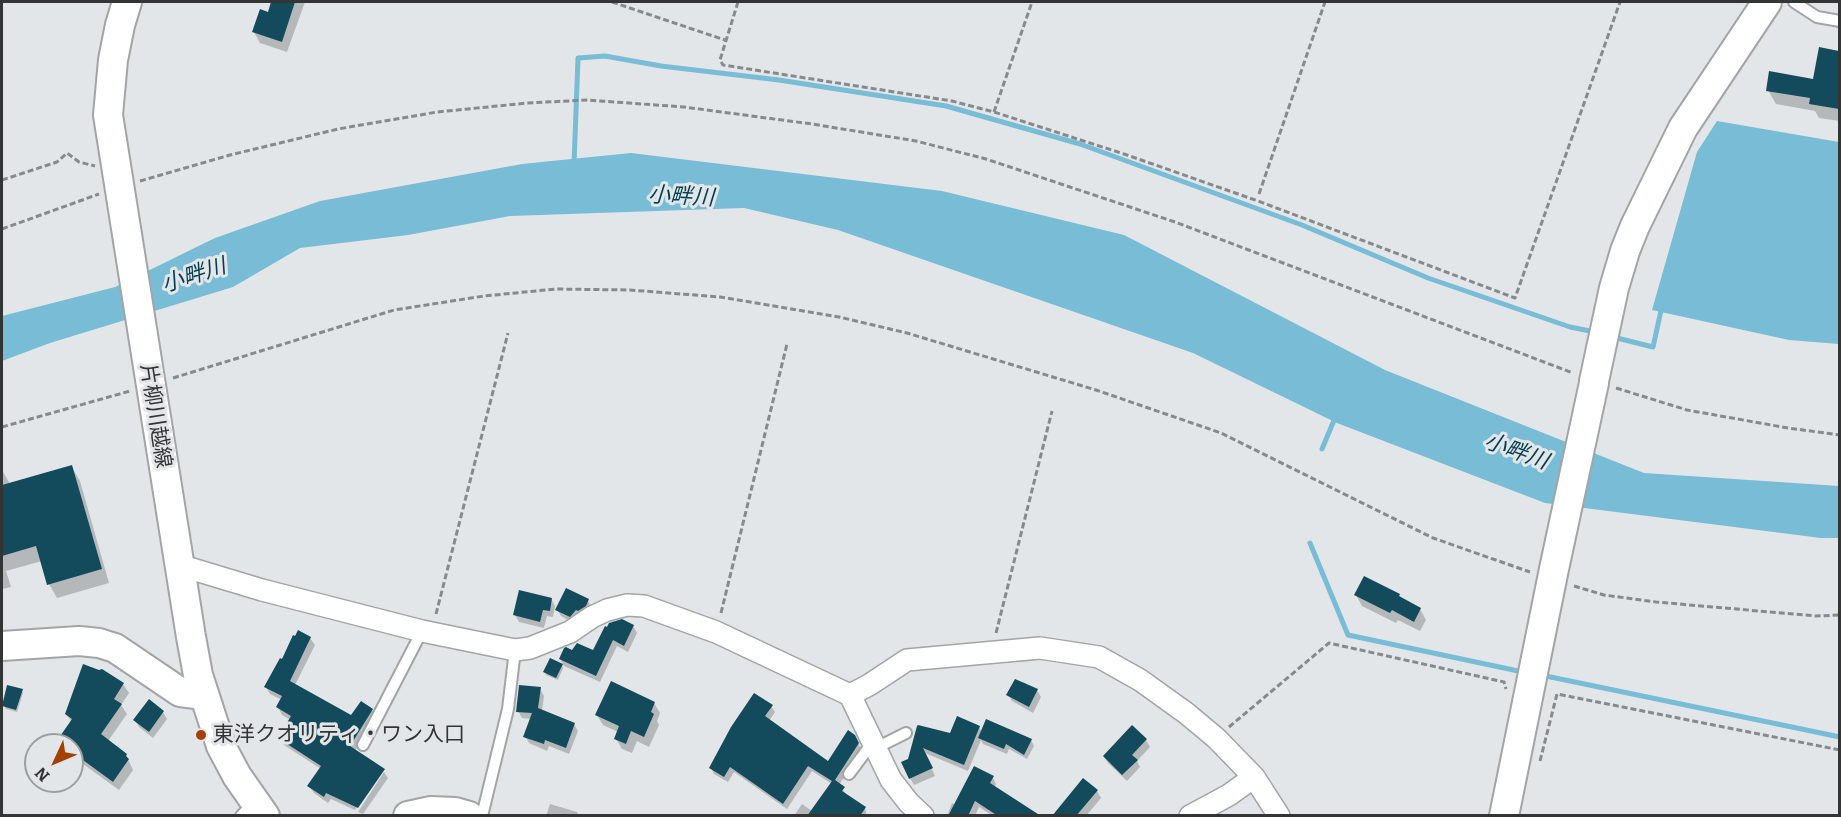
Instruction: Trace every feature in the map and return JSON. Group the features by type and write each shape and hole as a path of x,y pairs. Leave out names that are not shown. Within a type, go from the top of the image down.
{"street":[{"name":"片柳川越線","path":"127,2 120,25 109,89 108,115 119,191 198,675 221,746 254,811"},
{"path":"1504,816 1517,695 1536,661 1614,288 1625,251 1683,128 1767,2"},
{"path":"179,565 262,590 426,632 515,650 530,648 570,632 607,610 627,605 644,606 716,632 850,695 891,780 912,810"},
{"path":"2,646 79,641 99,643 115,648 180,692 204,695"},
{"path":"850,695 907,660 1040,648 1099,657 1140,680 1216,738 1254,777 1279,816"},
{"path":"1190,816 1229,795 1254,777"},
{"path":"408,816 430,811 455,812 469,816"}],"lane":[{"path":"1794,2 1817,17 1839,21"},
{"path":"363,745 426,632"},
{"path":"482,816 508,709 515,650"},
{"path":"849,774 875,745 906,733"}],"path":[{"path":"612,2 725,40"},
{"path":"738,2 720,60 723,65 952,101 994,112 1246,197 1515,298 1620,2"},
{"path":"994,112 1032,2"},
{"path":"1259,194 1325,2"},
{"path":"2,229 230,155 338,129 437,112 528,103 587,100 695,108 916,141 987,159 1175,222 1594,382 1687,410 1839,435"},
{"path":"2,180 57,162 67,153 79,162 97,166"},
{"path":"2,427 394,310 484,296 556,290 630,290 720,297 839,317 907,333 1096,390 1221,433 1433,538 1553,574 1604,595 1793,614 1839,615"},
{"path":"426,632 508,333"},
{"path":"716,632 787,344"},
{"path":"992,652 1052,411"},
{"path":"1216,738 1329,643 1504,682 1506,687 1517,695"},
{"path":"1538,771 1557,694 1839,750"}],"water":[{"path":"1717,121 1839,142 1839,344 1789,340 1652,310 1697,152"},
{"name":"小畔川","path":"631,153 942,191 1124,235 1385,370 1644,473 1839,486 1839,538 1821,538 1545,503 1337,423 1193,353 838,230 744,208 510,216 408,235 300,248 233,287 50,343 2,361 2,316 115,287 215,238 320,201 522,164"}],"building":[{"path":"271,2 295,2 282,42 252,32 260,9 268,12"},
{"path":"1819,47 1839,51 1839,109 1809,104 1810,98 1766,91 1769,71 1813,79"},
{"path":"72,465 102,569 47,585 36,546 2,556 2,485"},
{"path":"1364,576 1400,594 1399,596 1421,608 1414,622 1392,610 1390,613 1354,595"},
{"path":"566,588 589,599 586,606 576,610 570,617 555,610"},
{"path":"519,590 552,598 550,611 543,610 540,622 513,615"},
{"path":"622,619 634,625 624,646 613,640 596,676 559,659 564,648 572,650 577,643 593,650 605,626"},
{"path":"298,630 311,637 290,681 351,715 361,701 373,709 350,746 385,769 358,808 326,793 324,797 307,786 321,766 278,738 291,716 276,707 282,696 264,687"},
{"path":"550,658 563,664 556,678 543,672"},
{"path":"83,664 102,669 124,683 114,699 122,704 101,734 127,754 129,759 113,782 84,761 84,733 62,733 72,719 65,714"},
{"path":"1015,679 1038,689 1029,707 1006,695"},
{"path":"611,681 655,702 651,712 654,714 644,737 631,731 626,744 614,739 619,726 595,715"},
{"path":"7,685 23,689 16,710 2,706"},
{"path":"519,685 541,687 538,708 575,723 566,748 545,740 544,744 523,737 532,713 516,712"},
{"path":"754,693 773,705 765,716 828,761 848,730 855,735 859,743 835,780 845,787 842,791 866,807 860,816 807,816 832,781 808,766 783,804 730,767 724,777 709,768 731,727"},
{"path":"149,699 164,711 149,732 133,720"},
{"path":"957,716 980,726 964,765 923,748 933,768 909,779 901,762 908,759 917,726 950,733"},
{"path":"986,719 1032,739 1024,755 1006,744 1004,749 978,738"},
{"path":"1132,725 1147,739 1132,755 1138,760 1122,775 1103,756"},
{"path":"974,766 994,776 990,783 1041,816 998,816 975,801 968,816 948,816"},
{"path":"1083,778 1098,790 1076,816 1052,816"}],"waterway":[{"path":"574,164 578,58 605,56 946,106 1080,144 1302,225 1428,278 1570,327 1595,332"},
{"path":"1613,337 1653,347 1662,306"},
{"path":"1322,449 1335,418"},
{"path":"1310,543 1348,635 1523,672"},
{"path":"1541,675 1840,737"}],"place":[{"name":"東洋クオリティ・ワン入口","path":"201,735"}]}
